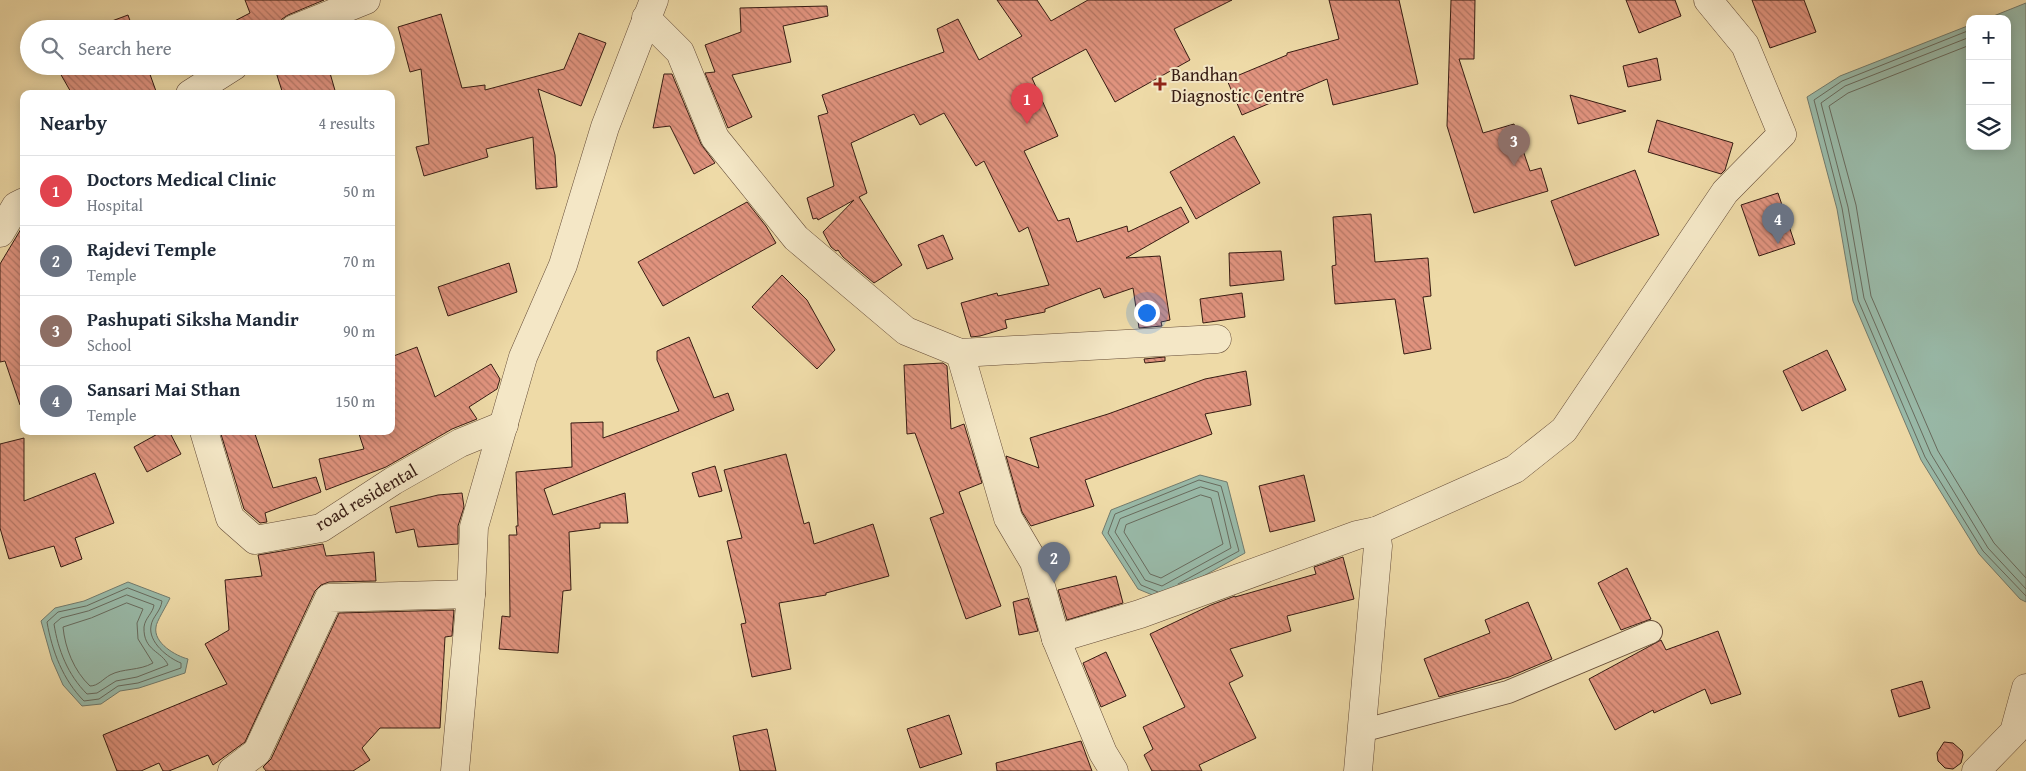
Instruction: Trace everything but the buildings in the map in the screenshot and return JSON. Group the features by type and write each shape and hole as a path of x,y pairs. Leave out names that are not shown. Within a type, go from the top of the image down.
{"street":[{"path":"316,20 366,0"},
{"path":"1056,639 1140,614 1357,535 1376,531 1515,469 1564,430 1725,192 1782,134 1744,45 1708,0"},
{"path":"650,9 680,52 715,138 796,238 906,332 960,353 1217,339"},
{"path":"455,771 471,594 474,527 523,357 563,265 605,127 650,9"},
{"path":"196,90 220,75"},
{"path":"0,233 16,206 20,204"},
{"path":"960,353 1008,518 1034,562 1056,639 1103,753 1114,771"},
{"name":"road residental","path":"205,435 230,518 255,540 321,528 393,481 460,443 504,425"},
{"path":"1358,771 1378,546 1376,531"},
{"path":"232,771 257,752 329,598 471,594"},
{"path":"1362,731 1508,692 1651,632"},
{"path":"1976,771 2014,732 2026,688"}],"water":[{"path":"2026,3 2026,602 2020,599 1979,554 1921,460 1853,301 1837,209 1807,97 1840,76 1966,27 1966,150 2011,150 2011,15 1996,15"},
{"path":"1200,475 1227,482 1245,553 1162,599 1138,589 1102,533 1111,510"},
{"path":"128,582 170,598 158,621 156,633 166,648 188,659 185,673 139,688 120,691 101,704 82,706 63,685 52,660 41,621 55,608 84,601"}],"place":[{"name":"Bandhan Diagnostic Centre","path":"1160,84"},
{"name":"Doctors Medical Clinic","path":"1027,124"},
{"name":"Pashupati Siksha Mandir","path":"1514,166"},
{"name":"Sansari Mai Sthan","path":"1778,244"},
{"name":"Rajdevi Temple","path":"1054,583"}]}
